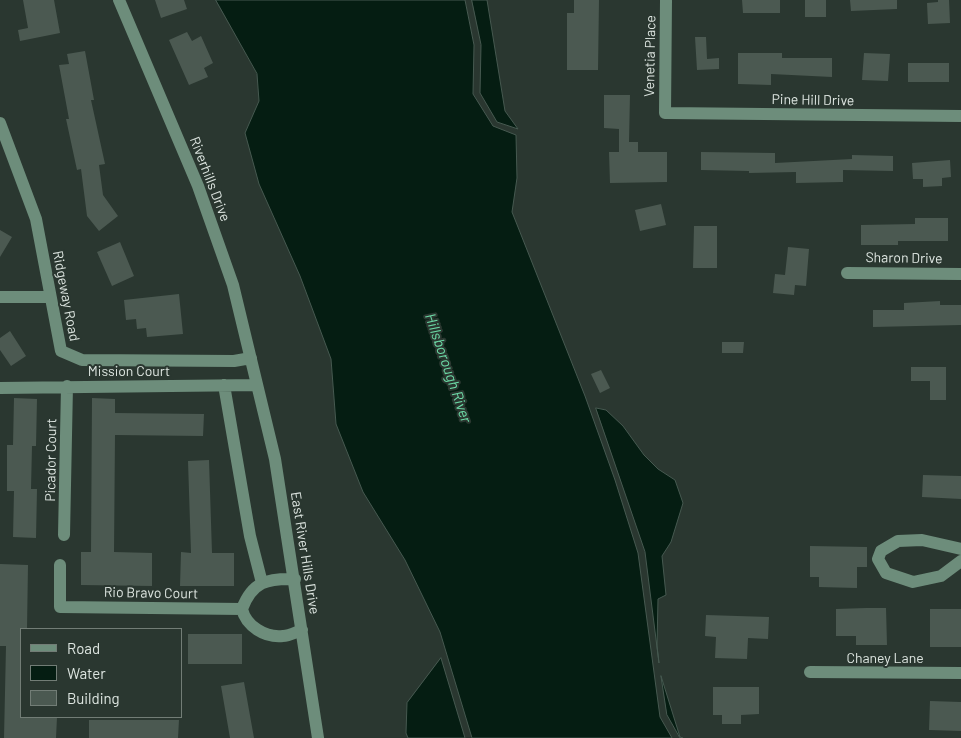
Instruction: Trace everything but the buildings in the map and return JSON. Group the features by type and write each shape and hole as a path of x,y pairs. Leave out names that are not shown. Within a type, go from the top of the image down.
{"street":[{"name":"Riverhills Drive","path":"119,0 200,193 233,284 256,380"},
{"name":"Venetia Place","path":"665,113 666,0"},
{"name":"Pine Hill Drive","path":"665,113 961,116"},
{"name":"Ridgeway Road","path":"0,123 4,142 36,219 49,297 61,351 82,360 234,361 251,358"},
{"name":"Sharon Drive","path":"847,273 961,274"},
{"path":"0,297 49,297"},
{"name":"Mission Court","path":"0,388 224,386 256,380"},
{"name":"East River Hills Drive","path":"256,380 275,459 318,738"},
{"name":"Picador Court","path":"64,535 67,386"},
{"path":"224,386 250,536 262,583"},
{"path":"961,549 922,540 898,541 881,551 878,559 886,573 913,582 941,576 961,561"},
{"name":"Rio Bravo Court","path":"60,565 60,607 242,609"},
{"path":"295,579 276,578 262,583 248,593 242,609 255,630 269,635 283,636 302,630"},
{"name":"Chaney Lane","path":"810,672 961,673"}],"water":[{"name":"Hillsborough River","path":"216,0 465,0 474,45 473,94 493,126 516,135 517,178 512,212 585,396 615,480 638,553 660,717 672,738 472,738 440,632 405,560 363,492 336,424 331,359 300,276 259,184 245,133 259,101 257,74"},
{"path":"472,0 487,0 505,111 518,129 497,122 480,93 481,45"},
{"path":"596,408 606,410 623,426 644,455 658,469 675,480 683,503 671,542 662,556 666,595 658,599 657,646 659,663 645,552"},
{"path":"441,658 465,738 408,738 406,733 407,703"},
{"path":"661,676 680,737 683,738 680,738 667,715"}]}
